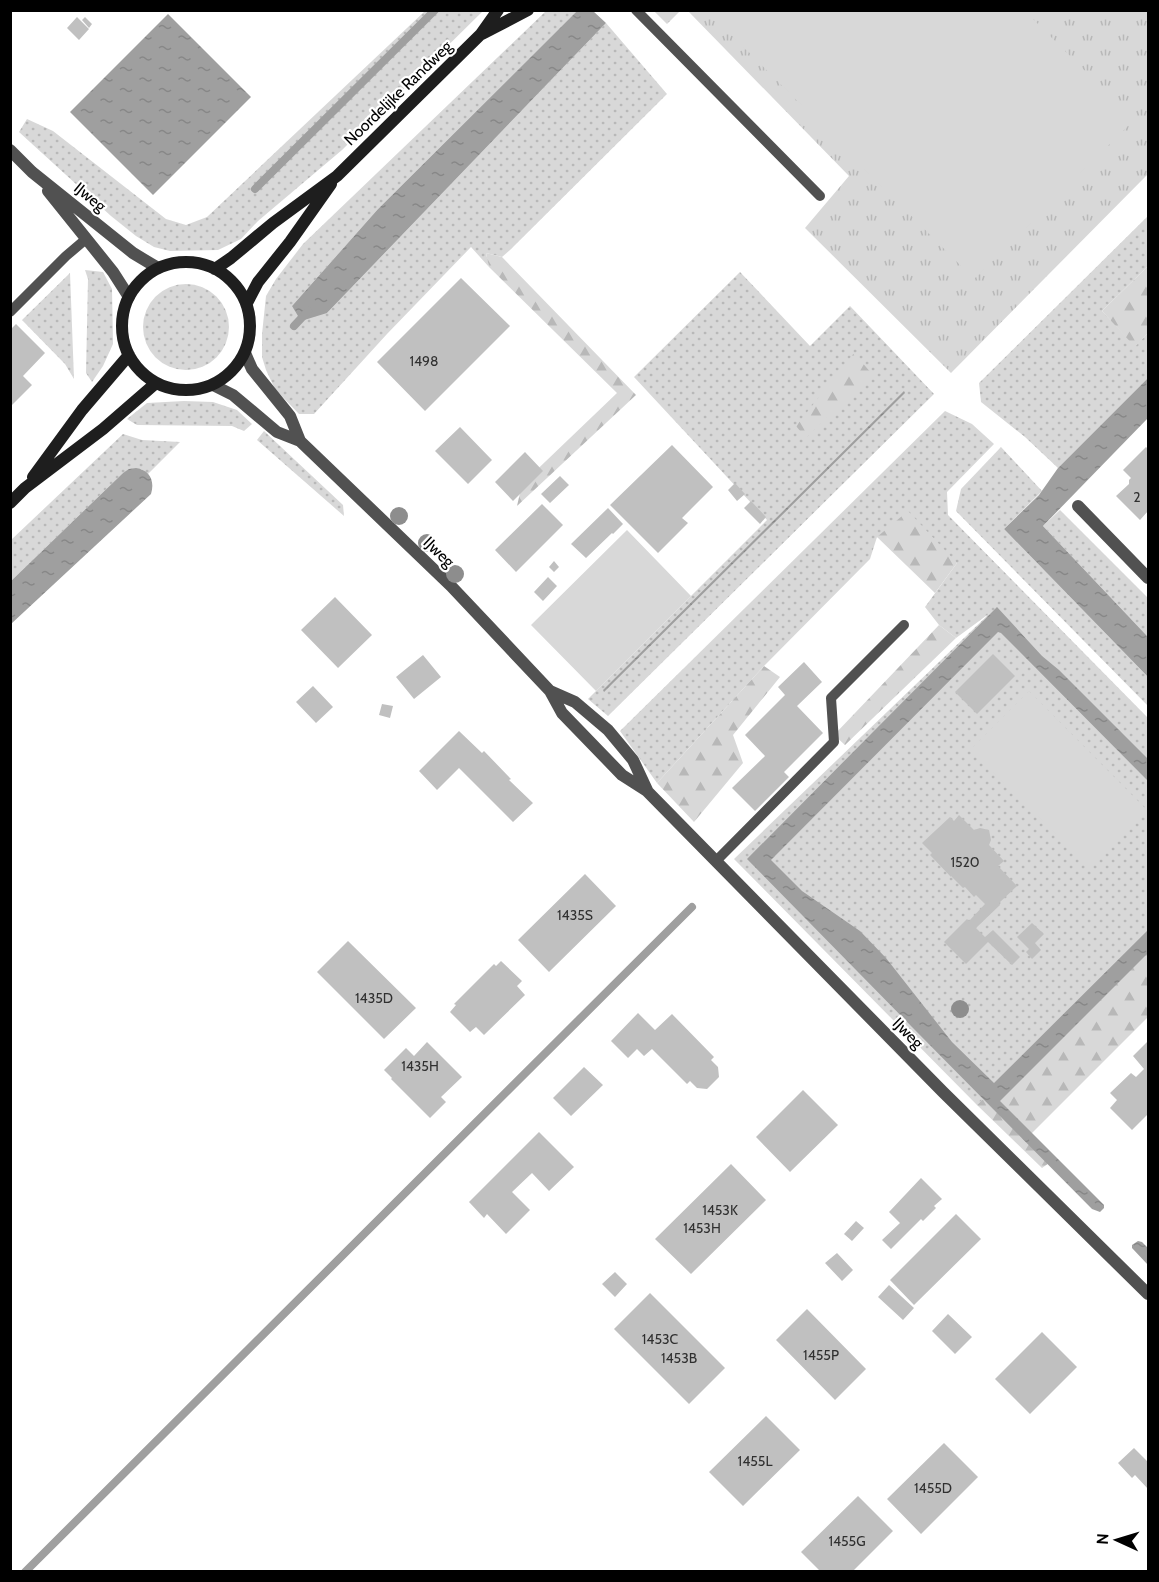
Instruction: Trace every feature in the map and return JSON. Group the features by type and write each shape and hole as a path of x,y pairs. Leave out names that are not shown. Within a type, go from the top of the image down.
{"main road":[{"name":"Noordelijke Randweg","path":"215,268 337,176 481,34 498,10"},
{"name":"Noordelijke Randweg","path":"481,34 528,10"},
{"name":"Noordelijke Randweg","path":"247,303 258,282 337,176"},
{"path":"177,262 198,262 215,268 234,282 247,303 251,329 245,353 230,374 213,385 195,390 175,390 156,383 140,371 129,355 123,336 123,316 129,297 141,280 158,268 177,262"},
{"path":"25,488 82,410 129,355"},
{"path":"10,503 25,488 103,429 156,383"}],"street":[{"name":"IJweg","path":"10,150 32,172 113,272 129,297"},
{"name":"IJweg","path":"32,172 133,253 158,268"},
{"name":"IJweg","path":"245,353 252,369 290,417 300,441"},
{"name":"IJweg","path":"213,385 233,395 277,432 300,441 451,586 550,691 562,713 622,775 647,791 938,1087 1149,1294"},
{"path":"1078,506 1149,578"},
{"name":"IJweg","path":"550,691 575,702 608,730 633,760 647,791"}],"lane":[{"path":"636,10 820,196"},
{"path":"10,312 86,239"},
{"path":"716,861 834,742 831,698 904,626"}],"green space":[{"path":"425,11 483,11 342,150 258,221 241,239 218,250 170,251 154,247 111,216 19,132 27,119 53,131 166,219 186,225 207,217"},
{"path":"546,11 577,11 378,209 292,306 327,313 606,23 667,94 502,257 486,253 489,267 471,247 314,414 299,414 275,389 262,357 266,296 276,279 303,244"},
{"path":"654,11 680,11 667,24"},
{"path":"688,11 1148,11 1148,174 951,373 805,228 849,176"},
{"path":"710,11 1025,11 1134,120 974,279"},
{"path":"1148,216 1148,266 1102,311 1135,346 1148,333 1148,378 1058,468 1025,437 981,402 979,383"},
{"path":"486,253 502,257 636,395 517,506 522,484 617,393 489,267"},
{"path":"1148,266 1148,333 1135,347 1102,311"},
{"path":"85,270 103,272 112,289 113,344 103,366 92,382 86,373 88,279"},
{"path":"740,272 810,346 850,306 934,394 608,716 588,699 767,520 634,377"},
{"path":"70,273 74,379 65,364 22,320"},
{"path":"186,284 210,291 222,303 229,327 222,351 210,363 186,370 162,363 150,351 143,327 150,303 162,291"},
{"path":"854,353 872,374 806,438 796,426"},
{"path":"213,402 237,410 252,424 244,431 232,426 137,425 127,419 147,403"},
{"path":"945,411 972,424 994,444 947,492 948,515 1148,718 1148,936 977,1105 734,859 990,613 956,638 939,625 925,607 957,563 877,537 870,559 764,666 657,783 620,731"},
{"path":"264,431 343,505 344,516 257,440"},
{"path":"123,434 142,440 180,442 148,474 141,469 123,473 11,581 11,540"},
{"path":"1001,447 1042,491 1004,529 1148,677 1148,706 956,511 961,489"},
{"path":"1060,510 1148,598 1148,637 1043,526"},
{"path":"908,511 957,563 935,593 877,537"},
{"path":"627,530 691,596 596,691 531,625"},
{"path":"939,625 956,638 845,745 834,735"},
{"path":"764,666 780,677 733,735 743,763 694,822 657,783"},
{"path":"1029,691 1145,808 1087,866 971,749"},
{"path":"1148,936 1148,1017 1030,1135 1052,1161 1042,1168 977,1105"}],"water":[{"path":"577,11 593,11 606,23 327,313 301,321 292,306 378,209"},
{"path":"168,14 251,97 153,195 70,112"},
{"path":"1148,378 1148,418 1043,526 1148,637 1148,677 1004,529 1039,495 1058,468"},
{"path":"904,391 905,393 604,692 603,690"},
{"path":"136,468 145,471 150,477 151,494 11,624 11,581 123,473"},
{"path":"997,607 1042,656 1059,670 1148,759 1148,781 998,632 771,860 802,891 860,931 886,958 952,1042 994,1083 1148,930 1148,953 1000,1101 1104,1205 1100,1212 1092,1209 747,859"},
{"path":"1138,1241 1148,1248 1148,1265 1132,1248 1132,1245"}],"building":[{"path":"77,17 89,29 79,40 67,28"},
{"path":"85,17 92,24 89,28 82,20"},
{"path":"461,278 510,326 425,411 377,362"},
{"path":"16,324 45,353 23,376 32,385 10,407 10,330"},
{"path":"460,427 492,460 468,484 435,451"},
{"path":"672,445 713,487 682,518 688,523 658,553 610,505"},
{"path":"1146,447 1148,449 1148,511 1140,520 1116,496 1129,484 1131,478 1123,470"},
{"path":"525,452 543,471 513,501 495,482"},
{"path":"560,476 569,485 550,503 541,494"},
{"path":"735,483 745,494 737,501 728,490"},
{"path":"751,501 766,517 760,524 744,508"},
{"path":"542,504 563,525 516,572 495,550"},
{"path":"608,508 623,524 586,558 571,544"},
{"path":"554,561 559,567 554,572 549,567"},
{"path":"548,577 557,586 543,601 534,592"},
{"path":"335,597 372,635 338,668 301,630"},
{"path":"993,654 1015,676 977,714 955,692"},
{"path":"423,655 441,677 414,699 396,677"},
{"path":"804,662 822,682 797,706 823,733 784,772 789,777 755,811 732,788 765,756 745,735 785,695 778,687"},
{"path":"313,686 333,707 316,723 296,702"},
{"path":"382,704 393,706 390,718 379,715"},
{"path":"459,731 482,753 484,751 533,803 513,822 459,768 437,790 419,771"},
{"path":"959,815 974,830 980,828 989,830 991,840 989,845 1004,861 998,866 1017,886 976,928 985,937 993,930 1020,957 1012,965 988,942 966,964 944,942 985,904 951,877 922,843 950,817 954,821"},
{"path":"585,874 616,906 549,972 518,940"},
{"path":"1032,923 1044,934 1035,943 1041,950 1032,959 1026,952 1029,949 1017,937"},
{"path":"348,941 416,1008 384,1039 317,972"},
{"path":"501,961 522,981 517,986 525,995 484,1035 476,1027 470,1032 450,1012 456,1005 454,1004 494,964 496,966"},
{"path":"638,1013 655,1030 672,1014 714,1057 711,1060 718,1067 719,1077 707,1089 697,1088 690,1081 687,1084 652,1049 644,1056 637,1049 628,1058 611,1041"},
{"path":"1148,1041 1148,1114 1132,1130 1110,1108 1117,1100 1110,1093 1131,1073 1136,1077 1144,1069 1133,1056"},
{"path":"427,1042 462,1077 441,1097 446,1102 430,1118 384,1070 406,1048 414,1056"},
{"path":"584,1067 603,1085 571,1116 553,1098"},
{"path":"803,1090 838,1125 790,1172 756,1137"},
{"path":"539,1132 574,1167 549,1191 532,1173 512,1192 530,1210 506,1234 487,1214 484,1218 469,1202"},
{"path":"731,1164 766,1200 691,1274 655,1239"},
{"path":"921,1178 942,1199 923,1221 921,1219 891,1249 882,1240 900,1223 889,1212"},
{"path":"956,1214 981,1239 914,1305 890,1280"},
{"path":"856,1221 864,1228 852,1241 844,1234"},
{"path":"837,1253 853,1270 842,1281 825,1263"},
{"path":"615,1272 627,1284 615,1297 602,1284"},
{"path":"889,1285 914,1308 903,1320 878,1297"},
{"path":"650,1293 725,1368 689,1404 614,1329"},
{"path":"807,1309 866,1369 835,1400 776,1340"},
{"path":"948,1314 972,1337 955,1354 932,1331"},
{"path":"1042,1332 1077,1367 1030,1414 995,1379"},
{"path":"766,1416 800,1450 743,1506 709,1472"},
{"path":"944,1443 978,1477 921,1534 887,1499"},
{"path":"1134,1448 1148,1462 1148,1489 1135,1475 1132,1478 1118,1463"},
{"path":"858,1496 893,1531 852,1572 821,1572 801,1552"}],"waterway":[{"path":"255,189 435,10"},
{"path":"294,326 308,311"},
{"path":"25,1572 692,907"}]}
